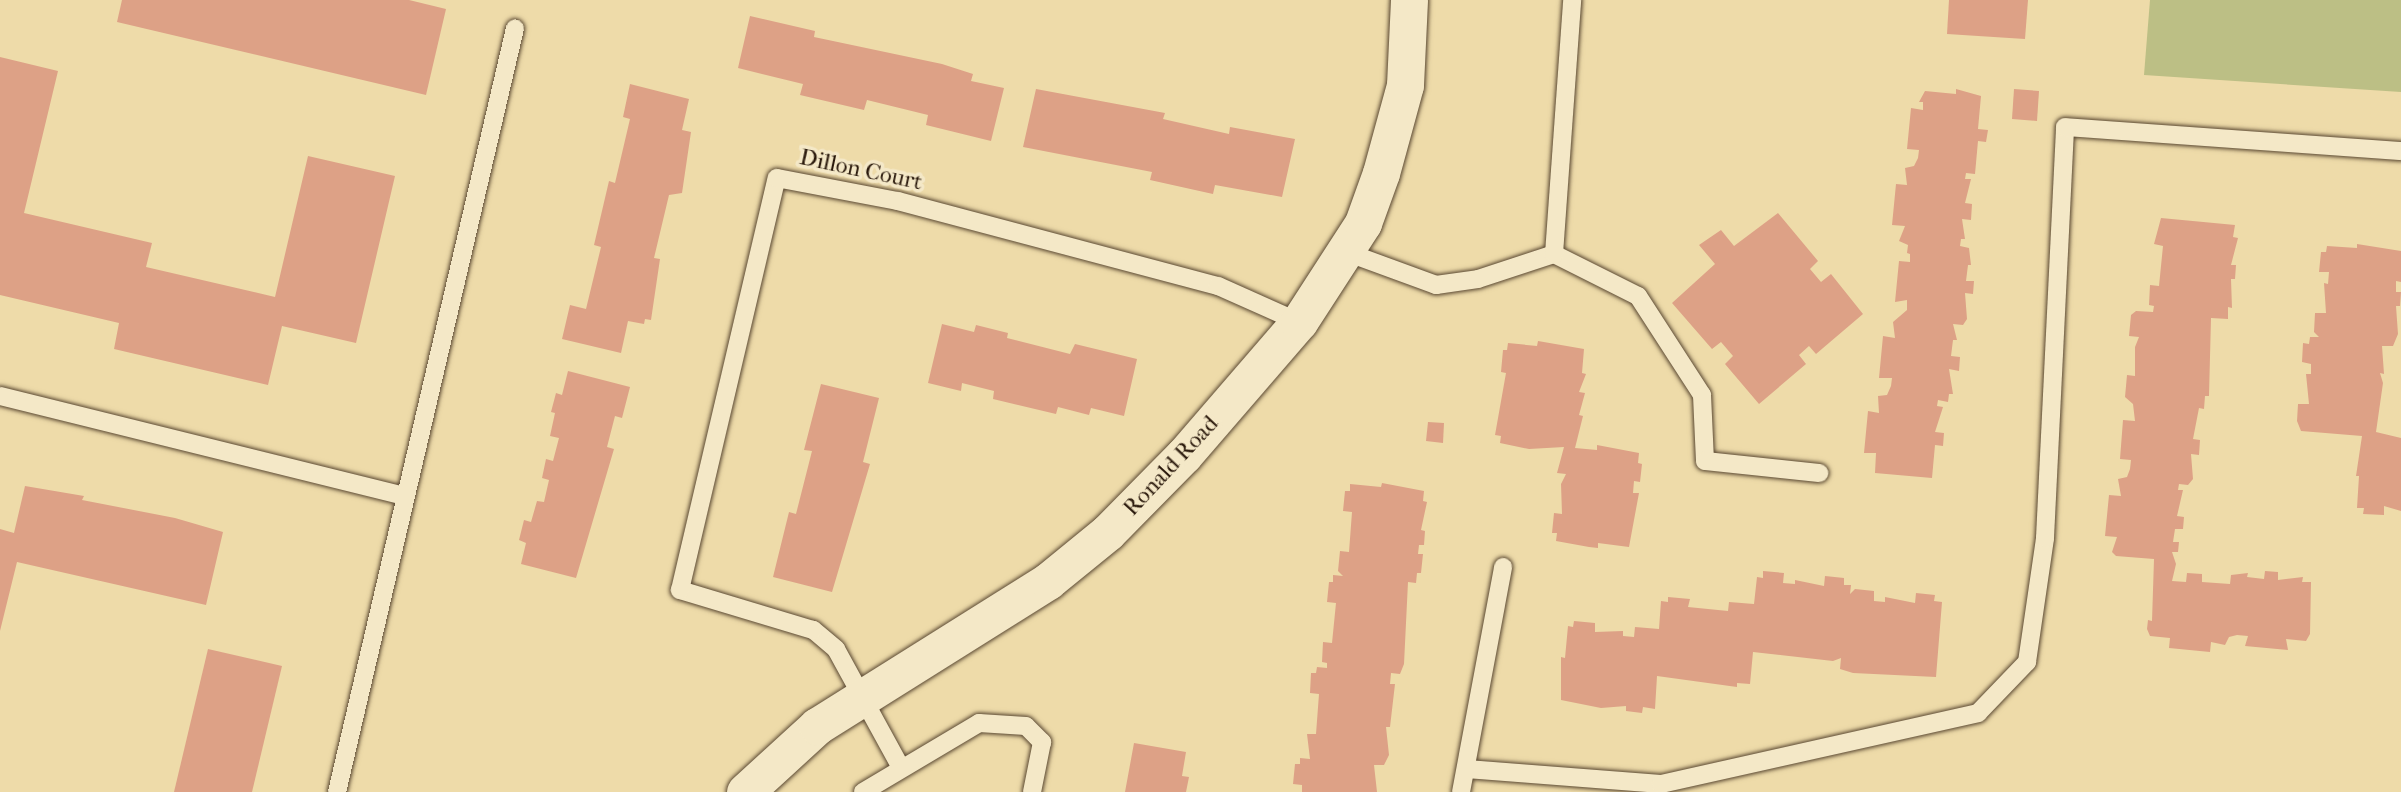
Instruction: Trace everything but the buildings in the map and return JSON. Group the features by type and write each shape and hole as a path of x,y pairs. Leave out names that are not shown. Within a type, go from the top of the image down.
{"street":[{"name":"Ronald Road","path":"745,792 817,726 1048,581 1108,532 1184,455 1299,322 1363,223 1394,127 1406,74 1409,0"}],"lane":[{"path":"1554,254 1572,0"},
{"path":"337,792 515,28"},
{"path":"1466,769 1661,784 1978,713 2027,662 2029,649 2045,538 2065,127 2401,151"},
{"name":"Dillon Court","path":"862,697 836,649 813,630 680,590 777,178 898,201 1219,286 1299,322"},
{"path":"1346,252 1436,285 1478,279 1554,254 1638,296 1702,395 1705,461 1819,473"},
{"path":"0,396 405,496"},
{"path":"1461,792 1503,567"},
{"path":"862,697 900,766"},
{"path":"863,792 900,766 979,723 1026,726 1042,742 1032,792"}],"green space":[{"path":"2150,0 2401,0 2401,92 2144,75"}]}
